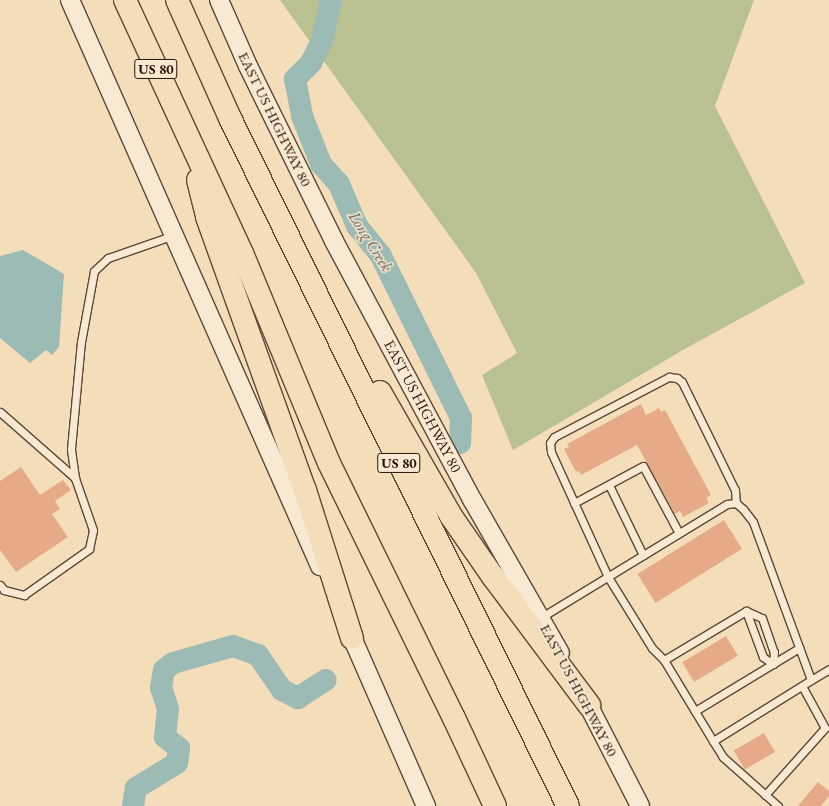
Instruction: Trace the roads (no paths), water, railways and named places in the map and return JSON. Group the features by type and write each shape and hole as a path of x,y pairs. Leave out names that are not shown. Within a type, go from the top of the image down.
{"highway":[{"name":"US 80","path":"125,0 242,253 329,463 451,711 495,806"},
{"name":"US 80","path":"177,0 230,120 568,806"},
{"path":"230,120 407,441 452,516 494,578 589,705"},
{"path":"189,138 207,218 305,490 352,638"}],"main road":[{"path":"70,0 426,806"},
{"name":"EAST US HIGHWAY 80","path":"219,0 248,66 334,241 473,501 589,705 640,806"}],"lane":[{"path":"0,585 4,590 24,595 89,549 93,530 75,478 71,448 81,342 94,272 108,258 174,235"},
{"path":"736,504 735,490 682,382 677,378 669,377 554,437 550,443 551,452 608,577 652,648 664,660 723,757 778,806"},
{"path":"0,412 75,478"},
{"path":"574,503 643,466 679,533"},
{"path":"609,485 643,555"},
{"path":"540,618 727,504 736,504 743,509 753,522 811,680"},
{"path":"664,660 746,611"},
{"path":"746,611 763,657 773,664"},
{"path":"746,611 762,618 774,652 773,664"},
{"path":"695,711 799,648"},
{"path":"713,741 829,669"},
{"path":"765,795 827,730 802,686"}],"water":[{"path":"23,250 64,274 59,347 52,355 46,350 30,363 0,338 0,256"}],"waterway":[{"name":"Long Creek","path":"331,0 322,41 311,63 295,79 302,116 321,164 339,184 357,226 381,256 461,418 460,443"},
{"name":"Long Creek","path":"133,806 136,788 177,763 179,748 165,737 168,709 161,688 164,670 173,663 233,646 258,655 282,690 298,698 326,680"}]}
